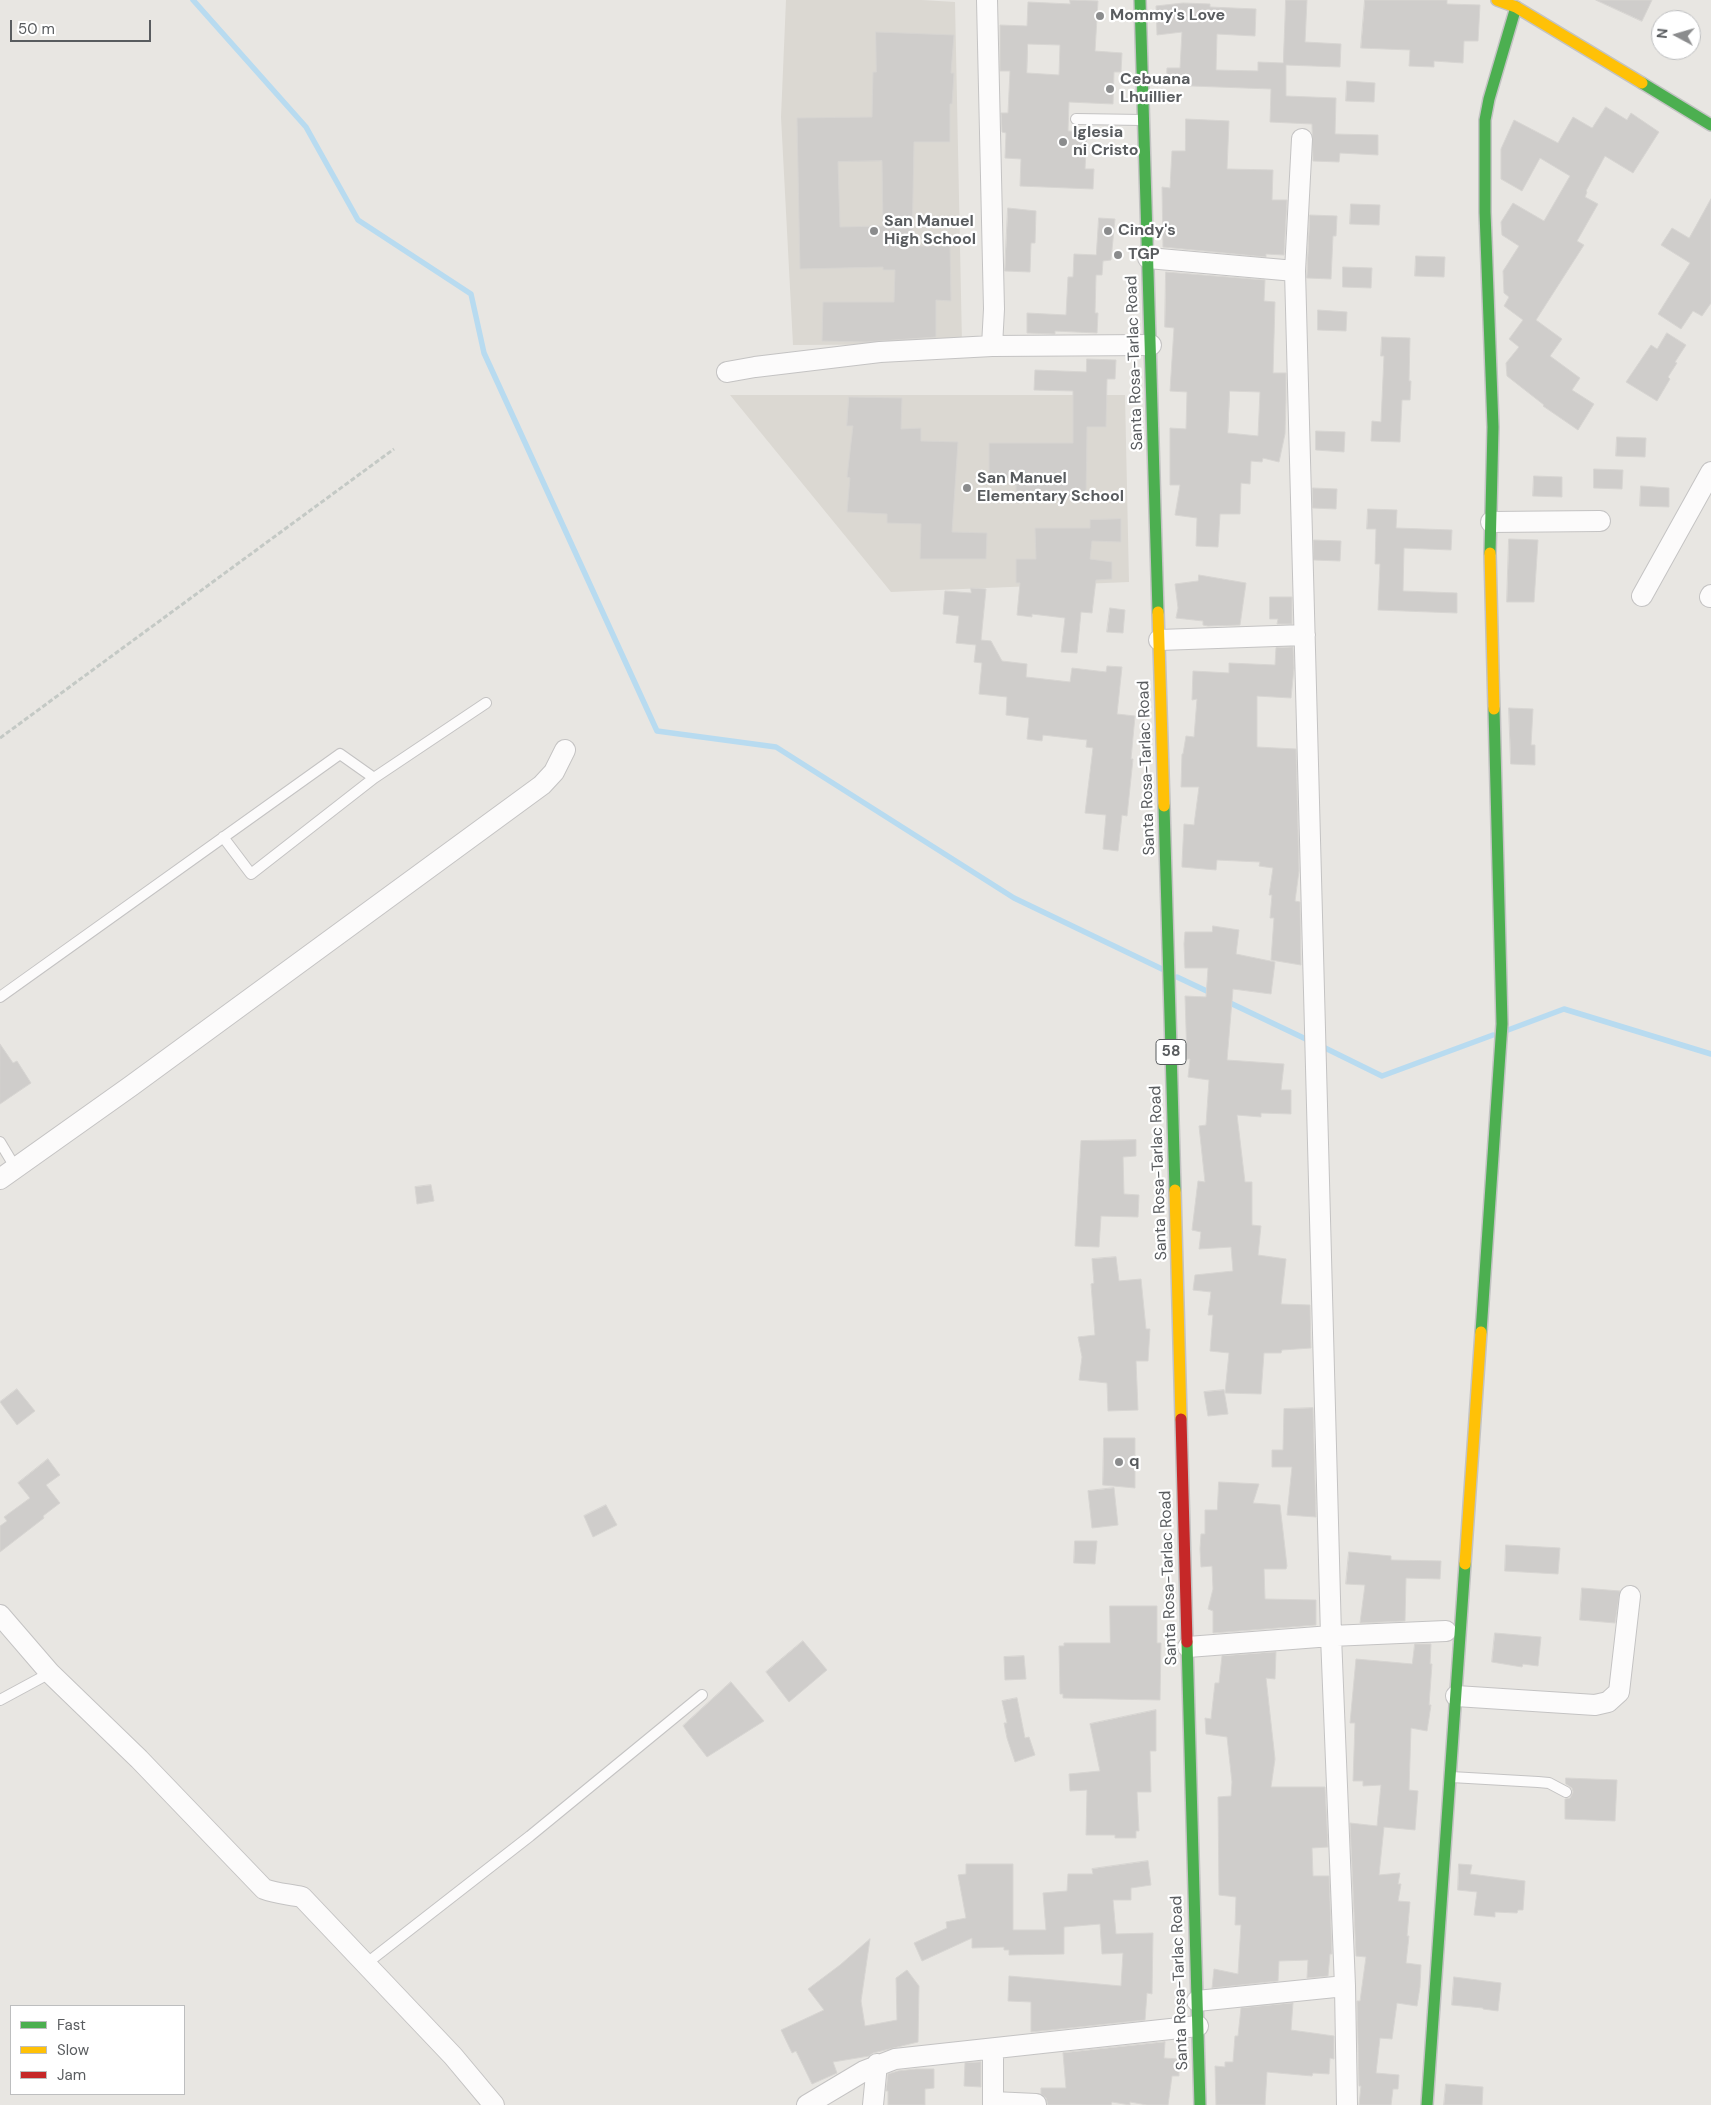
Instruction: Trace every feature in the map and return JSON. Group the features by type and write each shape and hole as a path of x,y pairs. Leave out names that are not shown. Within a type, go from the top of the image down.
{"main road":[{"name":"Santa Rosa-Tarlac Road","path":"1140,0 1200,2105"},
{"path":"1427,2105 1502,1024 1495,815 1491,522 1492,427 1485,212 1486,111 1510,2 1711,125"}],"street":[{"path":"987,0 994,309 992,346"},
{"path":"1302,139 1295,271 1331,1636 1345,1986 1347,2105"},
{"path":"1148,258 1295,271"},
{"path":"727,372 880,352 992,346 1151,345"},
{"path":"1642,596 1711,472"},
{"path":"1491,522 1600,521"},
{"path":"1159,640 1305,635"},
{"path":"8,1173 131,1086 542,785 554,772 565,750"},
{"path":"1456,1696 1595,1706 1608,1702 1619,1692 1630,1596"},
{"path":"0,1615 50,1673 139,1759 264,1890 277,1894 291,1894 302,1897 453,2056 494,2105"},
{"path":"1188,1647 1331,1636 1446,1631"},
{"path":"1197,2002 1345,1986"},
{"path":"807,2105 878,2064 895,2059 1198,2026"},
{"path":"992,2049 993,2104 1036,2104"},
{"path":"873,2105 878,2064"}],"lane":[{"path":"1076,119 1144,120"},
{"path":"223,838 251,874 374,778 486,703"},
{"path":"0,997 340,754 374,778"},
{"path":"0,1142 8,1173"},
{"path":"0,1700 50,1673"},
{"path":"366,1963 530,1836 702,1695"},
{"path":"1451,1777 1549,1783 1566,1792"}],"path":[{"path":"0,738 394,449"}],"shaded area":[{"name":"San Manuel High School","path":"786,0 922,0 955,2 962,344 793,345 781,117"},
{"name":"San Manuel Elementary School","path":"730,395 1125,395 1129,582 891,592"}],"building":[{"path":"1070,0 1098,1 1095,51 1122,53 1121,72 1114,72 1113,104 1069,102 1068,131 1087,132 1085,169 1094,169 1093,189 1020,186 1021,159 1005,158 1006,133 1002,132 1001,113 1008,113 1010,71 1000,71 1000,25 1027,26 1028,2 1070,4","holes":["1028,44 1060,45 1059,75 1027,73"]},
{"path":"1286,0 1307,0 1305,42 1341,44 1340,67 1286,65 1286,96 1336,98 1335,134 1378,135 1378,155 1340,153 1339,162 1313,161 1312,124 1270,122 1271,89 1166,85 1167,68 1180,68 1182,32 1157,35 1156,6 1183,3 1210,4 1210,7 1256,9 1255,36 1217,34 1216,70 1258,71 1258,62 1283,63"},
{"path":"1365,0 1447,0 1447,4 1480,5 1478,41 1464,41 1463,63 1434,61 1434,67 1409,66 1410,50 1361,48"},
{"path":"1596,0 1652,0 1642,21"},
{"path":"876,32 954,35 951,73 954,73 952,104 950,104 950,142 914,142 912,246 950,246 951,301 936,300 936,337 866,342 822,341 823,302 894,302 895,270 883,270 883,267 800,269 797,118 872,117 873,72 876,72","holes":["882,161 883,226 840,227 838,162"]},
{"path":"1347,81 1375,83 1374,102 1346,101"},
{"path":"1606,107 1627,120 1631,113 1659,132 1633,173 1605,156 1586,191 1585,197 1598,204 1577,241 1584,245 1536,320 1562,339 1550,356 1580,378 1572,390 1594,404 1578,430 1543,406 1507,376 1506,363 1519,347 1509,339 1523,320 1504,306 1509,297 1504,293 1503,271 1519,246 1502,235 1501,222 1513,203 1544,221 1570,176 1540,158 1522,191 1501,179 1501,149 1514,120 1558,143 1573,117 1592,128"},
{"path":"1186,119 1229,121 1227,169 1273,170 1272,200 1287,200 1284,255 1266,254 1266,257 1163,247 1162,187 1170,188 1172,151 1185,151"},
{"path":"1711,199 1711,303 1702,316 1693,311 1681,329 1658,314 1690,263 1661,245 1672,228 1689,238"},
{"path":"1351,204 1380,205 1379,225 1350,224"},
{"path":"1008,208 1036,211 1035,243 1031,243 1030,272 1005,271"},
{"path":"1310,215 1337,216 1336,236 1333,236 1331,279 1307,278"},
{"path":"1099,218 1115,219 1111,260 1103,261 1102,275 1096,275 1095,313 1098,313 1097,333 1055,331 1055,334 1027,333 1027,313 1066,315 1068,277 1073,277 1074,254 1096,255"},
{"path":"1416,256 1445,257 1444,277 1415,276"},
{"path":"1343,267 1372,268 1371,288 1343,287"},
{"path":"1166,272 1265,280 1264,301 1275,302 1273,373 1286,373 1285,434 1279,462 1263,458 1262,462 1251,461 1250,484 1241,483 1240,514 1220,514 1218,547 1196,546 1197,518 1175,515 1180,485 1170,485 1170,428 1186,429 1187,392 1170,391 1174,328 1165,327","holes":["1230,391 1260,392 1258,436 1228,433"]},
{"path":"1318,310 1347,312 1346,331 1318,330"},
{"path":"1667,333 1686,345 1675,362 1677,363 1668,377 1670,379 1657,401 1626,382 1651,345 1657,349"},
{"path":"1382,337 1410,338 1410,400 1402,400 1400,442 1371,441 1372,421 1381,422 1384,356 1381,356"},
{"path":"1087,359 1116,360 1115,379 1107,379 1106,427 1087,427 1086,498 1016,498 1016,479 989,478 989,443 1073,443 1073,391 1034,390 1035,370 1086,372"},
{"path":"849,397 902,398 901,429 921,428 921,441 958,442 952,532 987,533 986,559 920,559 921,524 887,523 887,514 847,512 850,478 847,477 853,426 847,426"},
{"path":"1316,431 1345,432 1344,452 1316,450"},
{"path":"1617,437 1646,438 1645,457 1616,456"},
{"path":"1594,469 1623,470 1622,489 1594,488"},
{"path":"1534,476 1562,477 1562,497 1533,496"},
{"path":"1641,486 1669,488 1669,507 1640,506"},
{"path":"1313,488 1337,489 1336,509 1313,508"},
{"path":"1368,509 1397,510 1396,528 1452,530 1451,550 1404,548 1403,591 1457,593 1457,613 1378,610 1380,564 1375,564 1376,529 1367,529"},
{"path":"1121,519 1121,542 1092,541 1090,559 1112,562 1112,579 1096,580 1092,613 1081,612 1077,653 1061,652 1065,618 1032,614 1032,617 1017,615 1020,583 1016,583 1016,559 1036,559 1035,528 1090,528 1090,520"},
{"path":"1509,539 1538,540 1534,602 1507,602"},
{"path":"1314,540 1341,541 1340,561 1314,560"},
{"path":"1199,575 1246,583 1240,625 1208,626 1203,625 1203,621 1176,618 1178,608 1175,584 1198,581"},
{"path":"971,588 986,589 981,640 991,641 1002,661 1027,664 1026,677 1070,682 1072,668 1106,672 1107,666 1122,667 1117,714 1135,716 1127,816 1122,815 1118,851 1103,849 1106,815 1085,813 1093,748 1086,747 1087,740 1043,735 1042,741 1027,739 1029,718 1006,715 1007,697 979,694 982,663 974,662 976,645 956,643 959,616 943,614 945,591 971,593"},
{"path":"1270,597 1292,597 1292,624 1277,624 1278,619 1270,619"},
{"path":"1110,608 1125,610 1123,633 1107,632"},
{"path":"1293,647 1294,668 1291,698 1257,696 1257,747 1296,749 1299,871 1295,901 1300,902 1301,965 1271,960 1274,918 1270,918 1272,895 1269,895 1273,868 1259,866 1260,862 1217,860 1216,870 1182,867 1184,824 1194,825 1199,787 1181,787 1182,754 1186,736 1194,737 1197,699 1192,700 1193,671 1229,673 1229,663 1275,665 1276,648"},
{"path":"1509,708 1533,709 1531,745 1535,745 1535,765 1511,764"},
{"path":"1213,926 1239,930 1236,954 1275,962 1271,994 1233,989 1227,1060 1284,1064 1281,1090 1291,1090 1291,1114 1261,1113 1261,1117 1237,1115 1245,1182 1252,1182 1252,1225 1261,1226 1258,1255 1286,1259 1281,1304 1310,1305 1311,1348 1282,1350 1281,1353 1264,1353 1261,1394 1225,1393 1229,1353 1210,1351 1213,1315 1208,1315 1211,1292 1193,1290 1195,1275 1233,1271 1231,1247 1199,1249 1201,1232 1192,1230 1198,1181 1205,1182 1199,1126 1206,1125 1209,1080 1188,1077 1190,1059 1187,1059 1185,996 1206,997 1208,968 1185,968 1184,944 1185,932 1212,932"},
{"path":"0,1044 13,1063 17,1061 31,1083 0,1104"},
{"path":"1136,1140 1136,1156 1123,1157 1124,1194 1139,1195 1138,1217 1101,1216 1099,1247 1075,1246 1081,1141"},
{"path":"431,1185 434,1201 417,1204 415,1187"},
{"path":"1116,1257 1119,1281 1141,1279 1146,1329 1150,1329 1148,1361 1136,1361 1138,1410 1108,1411 1107,1383 1079,1380 1082,1357 1078,1337 1095,1335 1091,1284 1094,1283 1092,1259"},
{"path":"17,1389 35,1411 17,1425 0,1402"},
{"path":"1224,1390 1228,1414 1208,1416 1204,1392"},
{"path":"1313,1408 1316,1517 1287,1515 1292,1467 1272,1467 1272,1450 1283,1450 1284,1409"},
{"name":"q","path":"1104,1438 1135,1438 1135,1488 1103,1485"},
{"path":"48,1459 60,1475 46,1485 60,1503 0,1552 0,1526 7,1521 4,1517 30,1498 18,1483"},
{"path":"1219,1482 1259,1484 1253,1503 1280,1505 1287,1566 1286,1569 1264,1569 1265,1599 1316,1600 1316,1625 1213,1633 1213,1611 1208,1609 1213,1589 1212,1566 1201,1567 1200,1549 1201,1534 1205,1534 1205,1510 1217,1510"},
{"path":"1114,1488 1118,1525 1092,1528 1088,1491"},
{"path":"606,1505 617,1525 593,1537 584,1516"},
{"path":"1075,1541 1097,1541 1095,1564 1074,1563"},
{"path":"1506,1545 1560,1548 1558,1574 1505,1571"},
{"path":"1349,1552 1391,1556 1391,1560 1441,1561 1440,1579 1406,1578 1405,1621 1360,1623 1365,1585 1346,1584"},
{"path":"1582,1588 1620,1591 1615,1623 1580,1620"},
{"path":"1110,1606 1157,1606 1157,1643 1161,1643 1160,1700 1063,1698 1063,1694 1060,1694 1059,1646 1064,1646 1064,1643 1110,1643"},
{"path":"1495,1633 1541,1637 1538,1666 1523,1664 1522,1667 1492,1662"},
{"path":"803,1641 827,1670 789,1702 766,1672"},
{"path":"1415,1644 1431,1644 1430,1664 1432,1664 1429,1705 1431,1705 1427,1731 1411,1728 1409,1790 1418,1791 1415,1830 1384,1827 1379,1875 1400,1873 1398,1884 1401,1884 1398,1901 1410,1902 1406,1963 1421,1965 1420,1987 1417,2006 1397,2003 1392,2039 1380,2038 1376,2073 1399,2075 1398,2089 1393,2089 1391,2105 1359,2105 1361,2086 1359,2086 1357,2001 1360,2001 1366,1957 1356,1956 1350,1823 1377,1826 1381,1785 1363,1786 1363,1781 1353,1781 1355,1723 1350,1723 1356,1659 1412,1664"},
{"path":"1276,1652 1275,1679 1266,1678 1275,1759 1271,1787 1325,1787 1328,1847 1312,1848 1313,1876 1329,1876 1332,1954 1330,1954 1328,1976 1307,1978 1308,1960 1279,1961 1278,1981 1212,1988 1214,1969 1238,1974 1241,1925 1235,1925 1236,1897 1219,1895 1218,1797 1231,1796 1232,1782 1227,1737 1206,1734 1205,1718 1211,1719 1215,1683 1219,1683 1222,1656"},
{"path":"1024,1656 1026,1679 1005,1680 1004,1657"},
{"path":"731,1682 764,1721 707,1757 683,1726"},
{"path":"1017,1698 1025,1738 1029,1737 1035,1755 1015,1762 1007,1738 1004,1723 1007,1723 1002,1701"},
{"path":"1156,1710 1156,1751 1150,1751 1151,1792 1137,1792 1139,1831 1136,1831 1136,1838 1115,1838 1115,1835 1086,1835 1087,1790 1070,1791 1069,1774 1100,1771 1090,1724"},
{"path":"1566,1778 1617,1780 1615,1821 1565,1819 1565,1799 1570,1798 1573,1792 1572,1788 1566,1784"},
{"path":"1148,1861 1151,1885 1131,1888 1131,1900 1113,1900 1116,1934 1153,1933 1152,1994 1147,1993 1145,2020 1031,2032 1031,2002 1008,2001 1009,1976 1121,1986 1123,1953 1102,1954 1100,1924 1064,1927 1064,1954 1009,1955 1009,1950 1004,1950 1004,1947 972,1948 972,1938 922,1961 914,1943 947,1928 946,1922 966,1918 958,1875 966,1874 966,1864 1013,1864 1013,1930 1046,1930 1043,1893 1067,1891 1068,1874 1093,1874 1092,1869"},
{"path":"1459,1864 1472,1865 1470,1874 1525,1881 1523,1910 1518,1910 1517,1913 1495,1912 1495,1917 1474,1915 1477,1892 1458,1890"},
{"path":"870,1939 861,2001 865,2026 897,2020 896,1978 907,1970 919,1986 918,2042 873,2053 869,2056 833,2062 837,2073 812,2084 796,2051 792,2053 781,2030 824,2010 808,1989"},
{"path":"1454,1977 1501,1983 1498,2011 1452,2005"},
{"path":"1293,2003 1291,2030 1334,2036 1334,2059 1330,2058 1329,2074 1313,2073 1312,2076 1267,2072 1265,2105 1216,2105 1215,2066 1225,2067 1225,2062 1233,2062 1235,2036 1238,2036 1241,2008"},
{"path":"1165,2042 1164,2058 1179,2059 1179,2076 1172,2076 1168,2105 1147,2105 1130,2102 1130,2105 1112,2102 1111,2105 1048,2105 1046,2098 1041,2094 1041,2088 1066,2088 1063,2053"},
{"path":"981,2062 981,2087 964,2086 965,2063"},
{"path":"916,2069 934,2069 934,2088 925,2089 925,2105 888,2105 888,2091 886,2091 888,2074"},
{"path":"1446,2084 1483,2087 1482,2105 1444,2105"}],"waterway":[{"path":"193,0 306,127 358,220 471,294 484,353 657,731 776,747 1014,898 1162,969"},
{"path":"1177,977 1211,993"},
{"path":"1226,1001 1310,1041"},
{"path":"1508,1030 1564,1009 1711,1054"},
{"path":"1319,1045 1382,1076 1493,1035"}],"traffic: fast":[{"path":"1140,0 1158,612"},
{"path":"1490,553 1493,427 1485,212 1485,120 1489,99 1516,7"},
{"path":"1642,83 1711,125"},
{"path":"1481,1332 1502,1024 1494,709"},
{"path":"1164,806 1175,1190"},
{"path":"1427,2105 1465,1564"},
{"path":"1187,1642 1200,2105"}],"traffic: slow":[{"path":"1497,0 1516,7 1642,83"},
{"path":"1490,553 1494,709"},
{"path":"1158,612 1164,806"},
{"path":"1175,1190 1181,1419"},
{"path":"1465,1564 1481,1332"}],"traffic: jam":[{"path":"1181,1419 1187,1642"}],"place":[{"name":"Mommy's Love","path":"1100,16"},
{"name":"Cebuana Lhuillier","path":"1110,89"},
{"name":"Iglesia ni Cristo","path":"1063,142"},
{"name":"San Manuel High School","path":"874,231"},
{"name":"Cindy's","path":"1108,231"},
{"name":"TGP","path":"1118,255"},
{"name":"San Manuel Elementary School","path":"967,488"},
{"name":"q","path":"1119,1462"}]}
